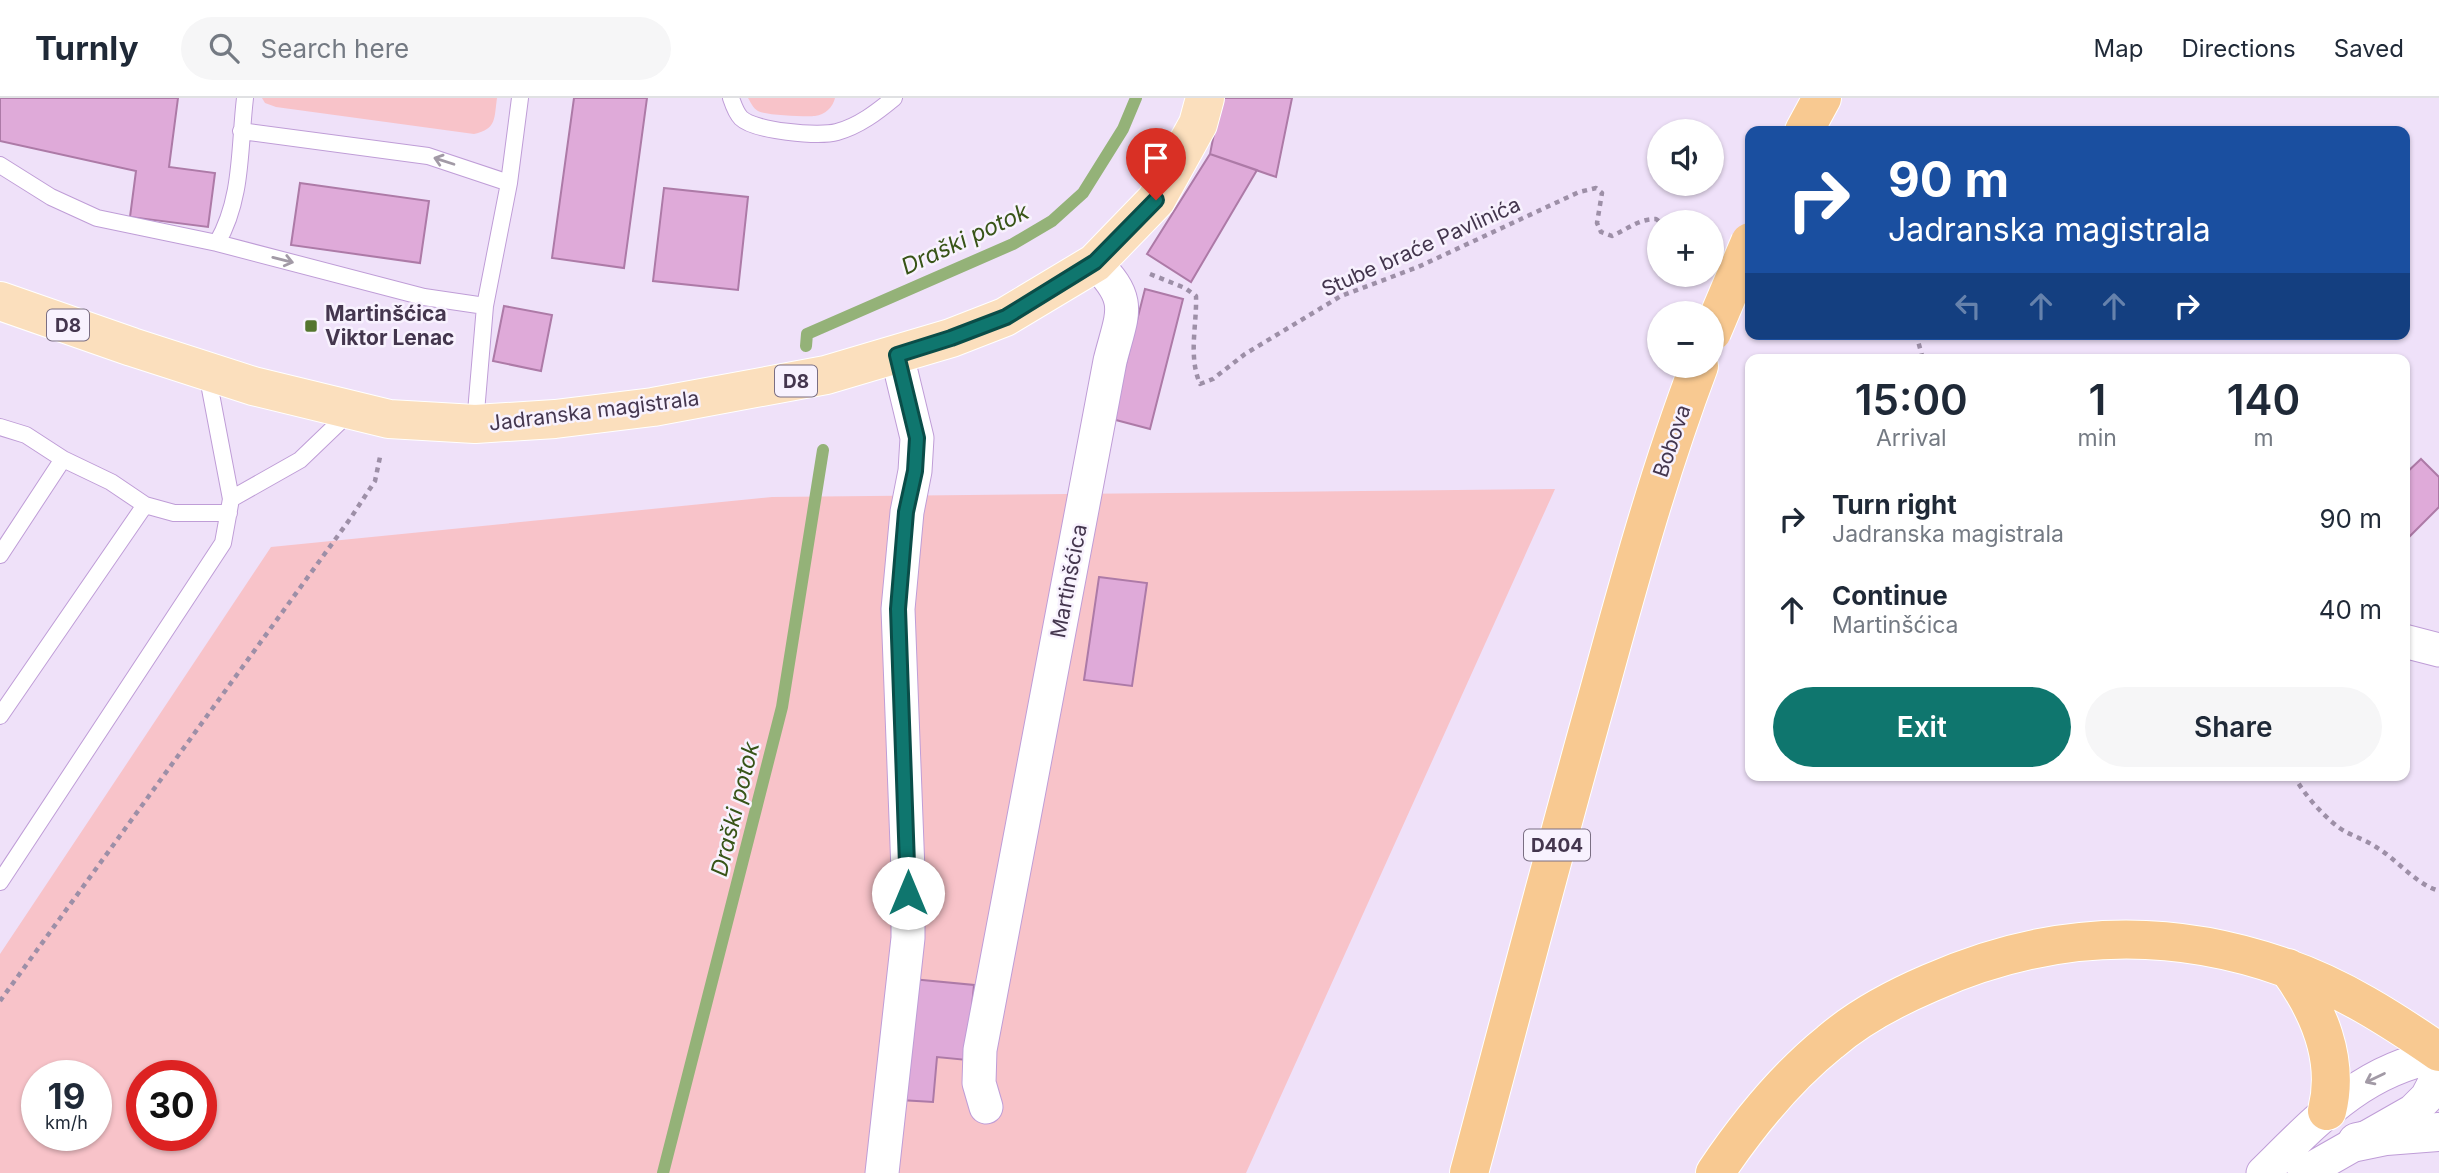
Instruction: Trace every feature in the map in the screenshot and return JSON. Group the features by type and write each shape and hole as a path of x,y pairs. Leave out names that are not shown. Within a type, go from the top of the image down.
{"highway":[{"path":"1807,126 1822,98"},
{"path":"1724,304 1745,254"},
{"name":"Bobova","path":"1469,1173 1575,774 1647,517 1694,378"},
{"path":"1715,1173 1742,1133 1780,1088 1830,1041 1864,1017 1906,993 1966,967 2011,953 2053,945 2098,939 2124,939 2210,948 2240,954 2288,968 2382,1014 2439,1054"},
{"path":"2288,968 2310,1002 2328,1051 2333,1074 2327,1111"}],"main road":[{"name":"D8","path":"1095,262 1156,200 1198,124 1205,98"},
{"name":"Jadranska magistrala","path":"0,301 253,386 389,419 475,424 555,419 653,407 826,375 951,338 1006,317 1095,262"},
{"path":"2357,1142 2386,1136 2439,1132"}],"street":[{"name":"Martinšćica","path":"986,1107 979,1083 980,1050 1110,361 1122,312 1121,295 1112,279 1095,262"},
{"path":"882,1173 908,938 898,609 906,512 915,471 917,438 897,355"},
{"path":"2410,643 2439,650"},
{"path":"2263,1173 2327,1111 2367,1081 2419,1059 2439,1054"},
{"path":"2304,1173 2413,1111 2427,1097 2439,1074"}],"lane":[{"path":"217,243 229,223 237,190 245,98"},
{"path":"475,424 485,306 509,183 520,98"},
{"path":"731,98 740,118 756,127 792,132 835,133 860,122 894,98"},
{"path":"241,131 428,156 509,183"},
{"path":"0,165 51,197 97,218 217,243 424,297 485,306"},
{"path":"0,882 223,543 230,506 206,371"},
{"path":"0,427 26,435 63,459 111,482 145,505 174,513 230,506 300,460 351,410"},
{"path":"0,555 63,459"},
{"path":"0,716 145,505"}],"path":[{"name":"Stube braće Pavlinića","path":"1141,271 1185,288 1196,296 1197,316 1192,348 1200,384 1213,379 1245,354 1341,296 1418,267 1579,192 1595,188 1602,192 1597,223 1601,232 1612,236 1641,219 1647,219"},
{"path":"0,1002 362,500 374,481 389,419"},
{"path":"2297,781 2320,809 2343,830 2376,846 2413,876 2439,891"}],"shaded area":[{"path":"262,98 497,98 491,126 474,134 276,107 265,103"},
{"path":"748,98 835,98 825,112 810,116 758,111"},
{"path":"1555,489 1246,1173 0,1173 0,954 271,547 772,497"}],"building":[{"path":"0,98 178,98 169,167 215,173 208,227 130,217 136,171 0,141"},
{"path":"574,98 647,98 624,268 552,258"},
{"path":"1221,98 1292,98 1276,177 1210,154"},
{"path":"1210,154 1257,170 1191,282 1147,254"},
{"path":"300,183 429,201 420,263 291,245"},
{"path":"664,188 748,197 738,290 653,281"},
{"path":"1145,289 1183,299 1150,429 1112,419"},
{"path":"504,306 552,315 541,371 493,361"},
{"path":"2421,459 2439,477 2439,507 2410,536 2410,469"},
{"path":"1099,577 1147,583 1132,686 1084,680"},
{"path":"912,979 974,985 967,1060 937,1057 933,1102 900,1100"}],"waterway":[{"name":"Draški potok","path":"806,346 807,334 1013,244 1052,221 1083,193 1123,129 1136,98"},
{"name":"Draški potok","path":"663,1173 782,707 823,450"}],"place":[{"name":"Martinšćica Viktor Lenac","path":"311,326"}],"route":[{"path":"908,893 898,609 906,512 915,471 917,438 897,355 1006,317 1095,262 1156,200"}]}
